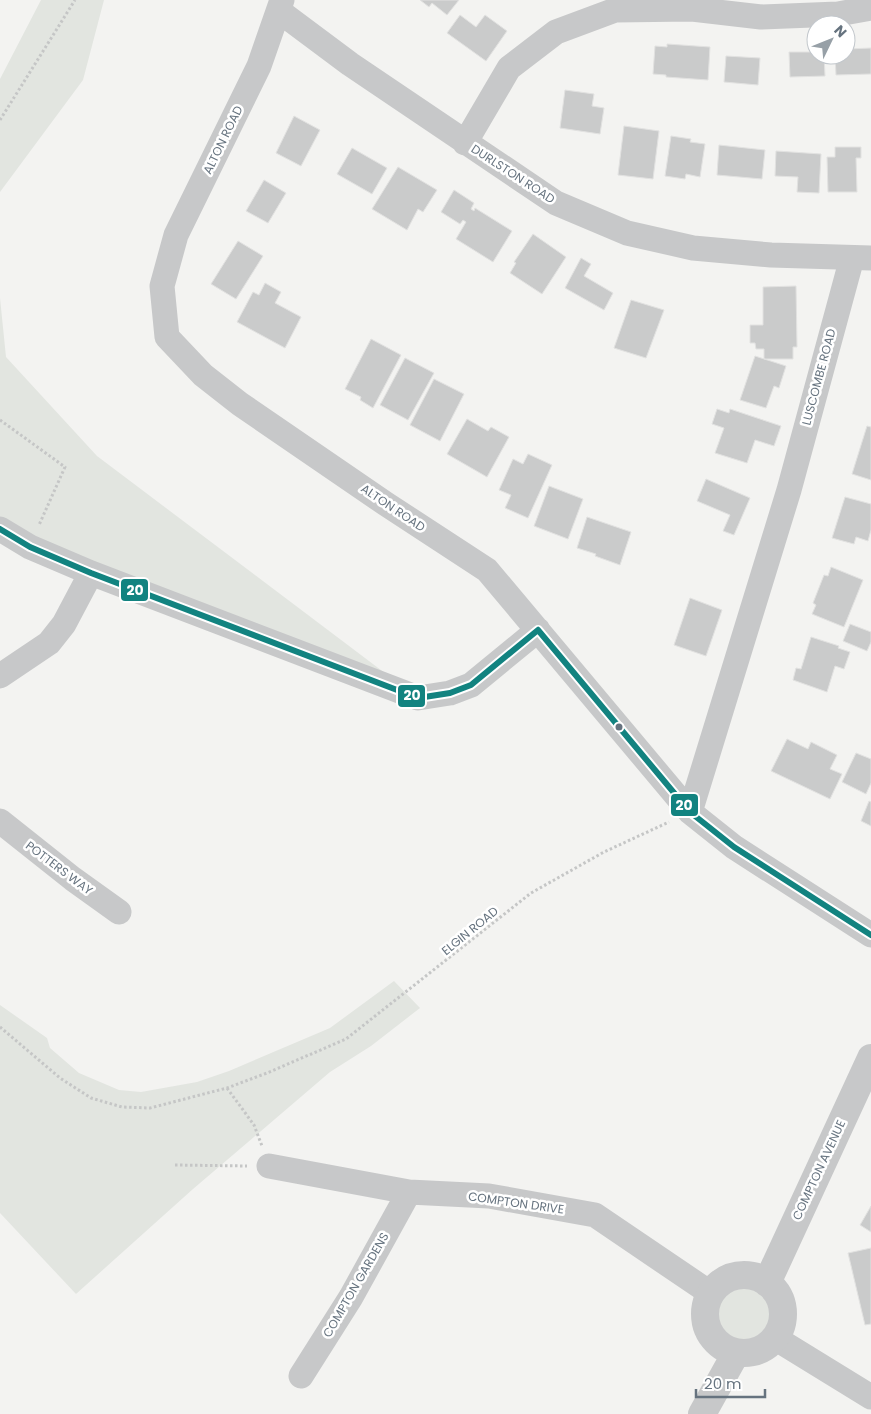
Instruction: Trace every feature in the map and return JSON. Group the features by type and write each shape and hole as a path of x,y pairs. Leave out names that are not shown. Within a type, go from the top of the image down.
{"street":[{"name":"DURLSTON ROAD","path":"281,6 350,64 556,203 627,233 693,248 771,255 862,258"},
{"name":"ALTON ROAD","path":"281,6 259,66 176,235 162,286 167,337 203,375 240,404 386,504 487,570 690,812 734,848 871,935"},
{"path":"465,142 509,68 556,32 615,10 692,9 761,17 838,14 871,8"},
{"name":"LUSCOMBE ROAD","path":"690,812 788,490 862,258"},
{"path":"0,528 30,547 91,573 418,698 450,693 471,685 538,630"},
{"path":"0,676 50,643 64,624 91,573"},
{"name":"POTTERS WAY","path":"0,821 73,880 119,912"},
{"name":"COMPTON AVENUE","path":"767,1283 871,1058"},
{"name":"COMPTON DRIVE","path":"269,1166 409,1192 489,1196 594,1215 710,1293"},
{"name":"COMPTON GARDENS","path":"301,1376 351,1297 409,1192"},
{"path":"747,1275 761,1279 776,1292 781,1302 783,1315 781,1328 766,1347 754,1352 736,1353 724,1348 713,1339 706,1327 704,1313 710,1293 720,1283 733,1276 747,1275"},
{"path":"775,1338 871,1397"},
{"path":"702,1414 736,1353"}],"path":[{"path":"0,120 75,0"},
{"path":"1,421 65,468 30,547"},
{"name":"ELGIN ROAD","path":"0,1027 60,1078 91,1098 122,1107 150,1108 227,1088 346,1039 531,893 604,852 690,812"},
{"path":"175,1165 269,1166 254,1125 227,1088"}],"shaded area":[{"path":"41,0 104,0 83,80 0,192 0,79"},
{"path":"0,298 6,357 97,456 418,698 0,529"},
{"path":"394,981 420,1008 371,1046 330,1072 193,1189 76,1294 0,1213 0,1005 47,1038 50,1048 79,1073 119,1090 141,1092 197,1082 229,1071 330,1028"},
{"path":"744,1275 759,1278 772,1286 780,1299 783,1314 780,1329 772,1342 759,1350 744,1353 729,1350 716,1342 708,1329 705,1314 708,1299 716,1286 729,1278"}],"building":[{"path":"420,0 459,0 447,15 432,3 429,7"},
{"path":"460,15 476,27 485,15 507,31 486,61 447,33"},
{"path":"667,44 710,47 708,80 666,77 666,75 653,74 655,46 667,47"},
{"path":"871,48 871,74 836,75 836,65 856,65 856,49"},
{"path":"789,52 806,52 806,65 824,65 825,76 790,77"},
{"path":"726,56 760,58 758,85 724,82"},
{"path":"565,90 594,94 592,106 604,108 600,134 560,128"},
{"path":"294,116 320,130 301,166 276,153"},
{"path":"624,126 659,131 653,179 618,175"},
{"path":"671,136 691,139 690,142 705,144 700,177 686,174 685,179 665,176"},
{"path":"719,145 765,150 762,179 717,175"},
{"path":"835,147 861,147 861,158 856,158 857,192 828,192 827,157 835,157"},
{"path":"352,148 387,168 372,194 337,174"},
{"path":"776,151 821,154 819,193 797,192 798,177 775,176"},
{"path":"398,167 437,190 423,212 418,209 407,230 372,209"},
{"path":"264,180 286,193 268,223 246,211"},
{"path":"454,190 474,203 471,209 474,211 475,208 512,231 493,262 456,239 466,222 463,220 460,224 441,212"},
{"path":"533,234 566,257 542,294 510,273 516,263 514,262"},
{"path":"238,241 263,256 236,299 211,284"},
{"path":"581,258 591,264 584,276 613,293 604,310 565,288"},
{"path":"265,283 281,292 275,303 301,317 285,348 237,322 253,292 259,295"},
{"path":"796,286 797,347 793,347 793,359 764,359 764,349 756,349 755,343 750,343 750,325 763,325 763,287"},
{"path":"631,300 664,310 646,358 614,348"},
{"path":"371,339 401,355 373,408 360,400 361,397 345,389"},
{"path":"755,356 786,366 779,388 774,386 766,408 740,400"},
{"path":"405,358 434,373 408,420 380,405"},
{"path":"434,379 464,394 440,441 410,425"},
{"path":"717,409 729,413 730,409 781,426 774,446 755,440 747,463 715,453 724,428 712,424"},
{"path":"467,419 488,431 491,427 509,437 487,477 447,454"},
{"path":"867,426 871,427 871,480 852,474"},
{"path":"528,454 552,465 528,518 505,508 511,495 499,490 513,459 523,464"},
{"path":"706,479 750,498 734,535 723,531 730,515 697,501"},
{"path":"549,486 583,499 568,539 534,526"},
{"path":"845,497 871,504 871,530 868,541 856,537 854,544 832,538"},
{"path":"587,517 631,532 620,565 577,548"},
{"path":"831,567 863,580 844,627 812,614 816,605 813,603 824,575 828,576"},
{"path":"690,598 722,610 706,656 674,645"},
{"path":"850,624 871,632 871,642 867,651 843,641"},
{"path":"811,637 839,646 838,648 850,652 844,669 835,666 827,692 793,680 796,668 801,669"},
{"path":"787,739 808,749 811,742 837,755 830,769 842,774 830,799 771,771"},
{"path":"856,753 871,759 871,783 866,794 842,782"},
{"path":"869,801 871,802 871,826 861,821"},
{"path":"871,1206 871,1232 860,1225"},
{"path":"871,1248 871,1324 865,1325 848,1253"}],"transit line":[{"name":"20","path":"0,529 30,547 91,573 418,698 450,693 471,685 538,630"},
{"name":"20","path":"538,630 690,812 734,847 871,935"}]}
